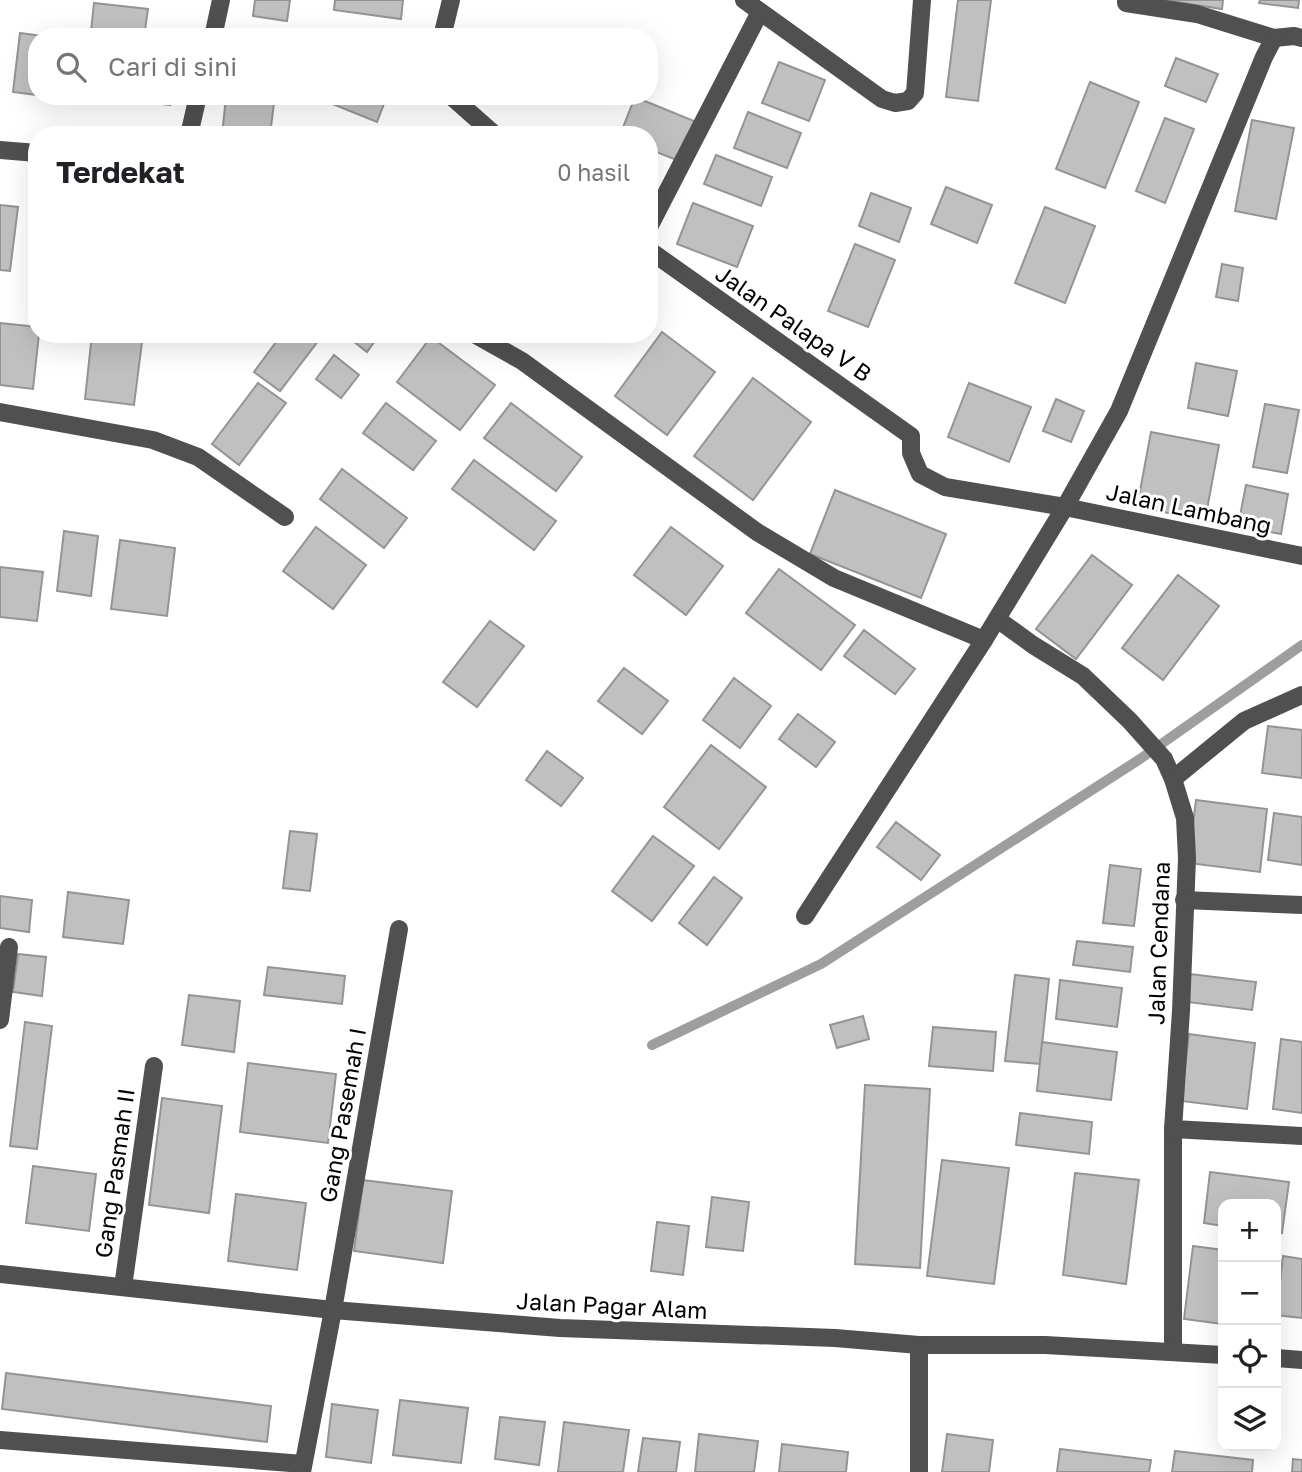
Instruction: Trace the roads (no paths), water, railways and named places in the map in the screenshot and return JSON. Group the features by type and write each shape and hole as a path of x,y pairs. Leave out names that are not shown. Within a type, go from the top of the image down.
{"street":[{"path":"215,28 221,0"},
{"path":"444,28 451,0"},
{"path":"744,0 882,99 895,103 908,101 915,93 922,0"},
{"path":"1126,0 1126,3 1197,14 1274,38 1302,38"},
{"path":"658,210 760,12"},
{"path":"805,916 984,640 1065,508 1119,411 1274,38"},
{"path":"191,126 196,105"},
{"path":"461,105 485,126"},
{"path":"0,150 28,152"},
{"name":"Jalan Palapa V B","path":"658,256 911,436"},
{"path":"490,343 522,361 768,539 834,578 984,640"},
{"path":"0,412 153,440 198,457 285,517"},
{"name":"Jalan Lambang","path":"911,436 911,453 920,474 945,486 1302,556"},
{"name":"Jalan Cendana","path":"997,619 1083,676 1130,721 1164,759 1185,818 1187,858 1173,1129 1173,1352"},
{"path":"1173,779 1244,721 1302,695"},
{"path":"1184,900 1302,905"},
{"name":"Gang Pasemah I","path":"302,1468 333,1310 399,929"},
{"path":"0,1020 9,947"},
{"name":"Gang Pasmah II","path":"123,1287 154,1066"},
{"path":"1173,1129 1302,1136"},
{"name":"Jalan Pagar Alam","path":"0,1274 333,1310 560,1328 835,1338 919,1345 1045,1345 1218,1355"},
{"path":"919,1345 919,1472"},
{"path":"1281,1358 1302,1360"},
{"path":"0,1440 302,1468"}],"waterway":[{"path":"652,1045 821,964 1140,759 1302,645"}]}
